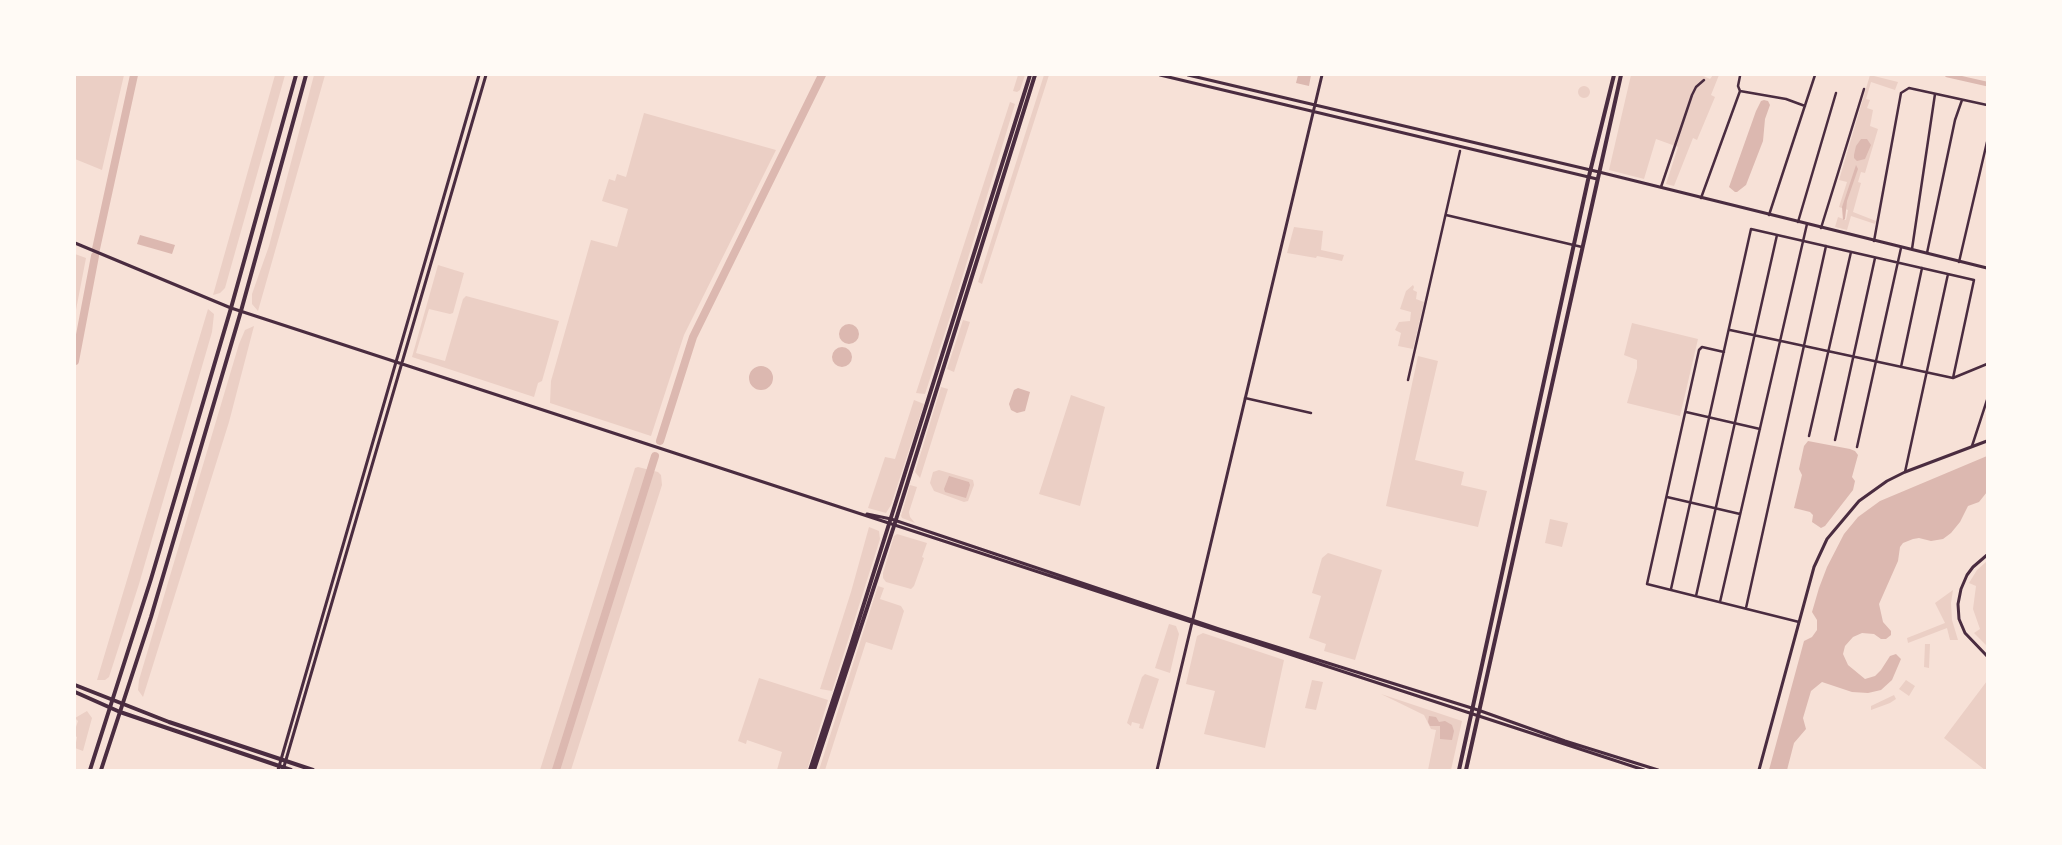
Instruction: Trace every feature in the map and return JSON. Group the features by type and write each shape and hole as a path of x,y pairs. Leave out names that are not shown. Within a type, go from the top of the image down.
{"main road":[{"path":"90,770 151,579 231,308 296,75"},
{"path":"101,770 154,608 241,311 306,75"},
{"path":"810,770 892,522 1030,75"},
{"path":"814,770 1035,75"},
{"path":"1459,770 1589,177 1614,75"},
{"path":"1466,770 1621,75"},
{"path":"75,685 122,705 313,770"},
{"path":"75,692 120,712 291,770"}],"street":[{"path":"284,760 395,361 479,75"},
{"path":"281,768 486,75"},
{"path":"1160,75 1598,178"},
{"path":"1188,75 1591,170 1912,251 1987,268"},
{"path":"1157,770 1322,75"},
{"path":"1769,215 1815,75"},
{"path":"1701,198 1740,91 1738,86 1740,76"},
{"path":"1661,188 1692,95 1696,87 1704,80"},
{"path":"1874,241 1901,93 1909,88 1987,105"},
{"path":"1821,228 1864,89"},
{"path":"1740,91 1786,98 1805,106"},
{"path":"1798,222 1836,93"},
{"path":"1912,251 1935,94"},
{"path":"1927,254 1955,120 1962,100"},
{"path":"1959,262 1987,142"},
{"path":"1408,380 1460,151"},
{"path":"1446,215 1582,247"},
{"path":"1720,602 1807,224"},
{"path":"1671,590 1751,229 1974,280 1953,378"},
{"path":"1696,596 1776,235"},
{"path":"75,243 231,308 892,522 1644,770"},
{"path":"1746,608 1826,246"},
{"path":"1857,447 1901,248"},
{"path":"1809,436 1851,252"},
{"path":"1835,440 1875,258"},
{"path":"1901,367 1922,268"},
{"path":"1905,472 1948,274"},
{"path":"1730,330 1953,378 1987,364"},
{"path":"1724,352 1702,347 1699,350 1647,584 1799,622"},
{"path":"1245,398 1311,414"},
{"path":"1972,446 1987,400"},
{"path":"1686,412 1760,430"},
{"path":"1759,770 1814,567 1827,539 1859,501 1874,489 1905,472 1987,441"},
{"path":"1667,497 1740,514"},
{"path":"1987,555 1967,575 1960,589 1958,604 1959,619 1965,633 1987,656"},
{"path":"1192,622 1473,708 1565,741 1658,770"}],"shaded area":[{"path":"75,75 124,75 102,170 75,159"},
{"path":"275,75 285,75 225,288 220,293 213,295"},
{"path":"314,75 325,75 258,311 252,304 252,294 269,246"},
{"path":"1018,75 1025,75 1020,90 1017,92 1013,91"},
{"path":"1044,75 1049,75 982,284 978,282"},
{"path":"1298,75 1311,75 1309,86 1296,83"},
{"path":"1631,75 1701,75 1710,79 1713,75 1719,75 1711,95 1715,97 1697,140 1693,138 1674,186 1666,184 1678,147 1656,139 1644,179 1609,170"},
{"path":"1870,75 1898,82 1895,90 1871,82 1866,99 1870,100 1867,108 1873,110 1870,126 1878,129 1865,173 1861,172 1858,182 1861,183 1853,212 1876,221 1875,224 1851,216 1847,230 1835,227 1838,217 1846,220 1848,210 1839,207 1847,182 1839,180"},
{"path":"1584,86 1590,92 1584,98 1578,92"},
{"path":"1761,101 1768,101 1770,105 1765,119 1763,141 1746,185 1735,192 1729,187 1756,111"},
{"path":"1010,102 1015,104 951,314 925,394 916,393"},
{"path":"644,113 776,150 684,335 651,436 550,403 551,381 591,240 617,247 628,209 602,201 609,179 615,181 617,174 626,177"},
{"path":"1861,139 1867,139 1871,145 1865,159 1857,161 1854,155 1856,146"},
{"path":"1856,165 1858,169 1847,201 1845,219 1843,220 1842,207"},
{"path":"1294,227 1323,231 1321,250 1344,255 1342,261 1287,253"},
{"path":"140,235 175,245 172,254 137,244"},
{"path":"75,254 86,258 75,315"},
{"path":"438,265 464,273 453,313 429,309 416,353 445,361 463,299 466,296 559,321 542,381 538,383 534,397 412,357"},
{"path":"1413,285 1413,290 1417,292 1416,299 1424,302 1413,349 1398,346 1401,333 1395,330 1399,322 1410,321 1411,312 1400,309 1406,291"},
{"path":"208,309 214,314 212,332 139,584 109,677 105,680 97,680"},
{"path":"963,320 970,322 954,372 947,369"},
{"path":"1632,323 1698,339 1680,416 1627,403 1637,368 1637,360 1624,355"},
{"path":"849,324 856,327 859,334 856,341 849,344 842,341 839,334 842,327"},
{"path":"254,326 229,422 143,697 138,690 139,680 239,344 245,330"},
{"path":"842,347 849,350 852,357 849,364 842,367 835,364 832,357 835,350"},
{"path":"1418,356 1438,361 1415,460 1464,472 1461,485 1487,491 1478,527 1386,506"},
{"path":"761,366 770,369 773,378 770,387 761,390 752,387 749,378 752,369"},
{"path":"941,387 948,389 920,478 915,472"},
{"path":"1018,388 1030,392 1025,411 1017,413 1011,410 1009,404 1014,390"},
{"path":"1071,395 1105,407 1080,506 1039,494"},
{"path":"914,400 924,404 891,505 886,513 868,508 885,457 895,459"},
{"path":"1808,441 1850,449 1858,455 1852,477 1855,481 1853,490 1825,526 1821,528 1812,522 1813,515 1810,512 1794,508 1802,475 1799,469 1804,446"},
{"path":"1987,456 1987,492 1979,502 1968,506 1960,522 1951,533 1943,539 1931,541 1919,538 1913,539 1903,543 1900,547 1898,561 1879,604 1883,622 1891,631 1891,635 1886,639 1881,639 1874,634 1862,633 1853,637 1845,646 1843,654 1848,665 1865,679 1875,676 1890,656 1896,654 1901,659 1892,680 1881,690 1868,693 1852,692 1822,682 1811,691 1803,718 1806,729 1794,743 1787,770 1769,770 1804,641 1812,637 1817,630 1817,620 1812,612 1819,588 1827,567 1844,534 1858,517 1880,501"},
{"path":"635,468 658,472 661,475 662,485 571,770 540,770"},
{"path":"939,470 973,480 974,485 968,501 964,502 934,491 930,483 933,472"},
{"path":"949,476 969,482 970,485 966,498 945,492 944,489"},
{"path":"910,485 917,487 909,512 910,517 915,523 901,516"},
{"path":"1550,519 1568,523 1562,547 1545,543"},
{"path":"869,527 879,531 880,539 832,691 820,689 851,592"},
{"path":"897,534 927,543 922,557 924,558 914,586 911,589 886,582 883,578 894,536"},
{"path":"1328,553 1382,570 1355,660 1324,651 1326,644 1309,638 1321,596 1312,593 1322,558"},
{"path":"1987,561 1987,646 1974,633 1980,629 1973,609 1976,586 1969,583 1977,570"},
{"path":"878,586 884,588 880,599 901,606 904,611 892,650 866,642 825,770 819,770"},
{"path":"1953,590 1951,603 1952,620 1958,640 1950,640 1947,628 1908,643 1907,638 1945,623 1935,603"},
{"path":"1169,624 1176,626 1179,634 1170,673 1155,668"},
{"path":"1203,633 1284,660 1265,748 1204,734 1215,691 1186,684 1197,636"},
{"path":"1925,644 1930,644 1929,668 1924,667"},
{"path":"1145,674 1159,679 1143,729 1139,728 1140,724 1132,722 1131,726 1127,723 1142,677"},
{"path":"759,678 828,700 807,770 777,770 782,752 747,740 746,744 738,741"},
{"path":"1312,680 1323,682 1316,710 1305,708"},
{"path":"1906,680 1915,686 1909,696 1899,689"},
{"path":"1987,681 1987,770 1985,770 1944,738"},
{"path":"1381,694 1462,721 1451,770 1428,770 1436,730 1431,729 1424,715"},
{"path":"1894,695 1896,699 1890,703 1871,710 1871,706"},
{"path":"87,711 92,718 83,751 75,748 77,737 75,736 75,730 78,721 75,718"},
{"path":"1429,716 1436,717 1439,722 1445,721 1452,725 1454,731 1452,740 1440,739 1440,726 1430,726 1428,722"}],"waterway":[{"path":"96,249 134,75"},
{"path":"660,441 693,337 822,75"},
{"path":"1947,75 1987,84"},
{"path":"75,361 95,256"},
{"path":"556,770 655,456"}]}
